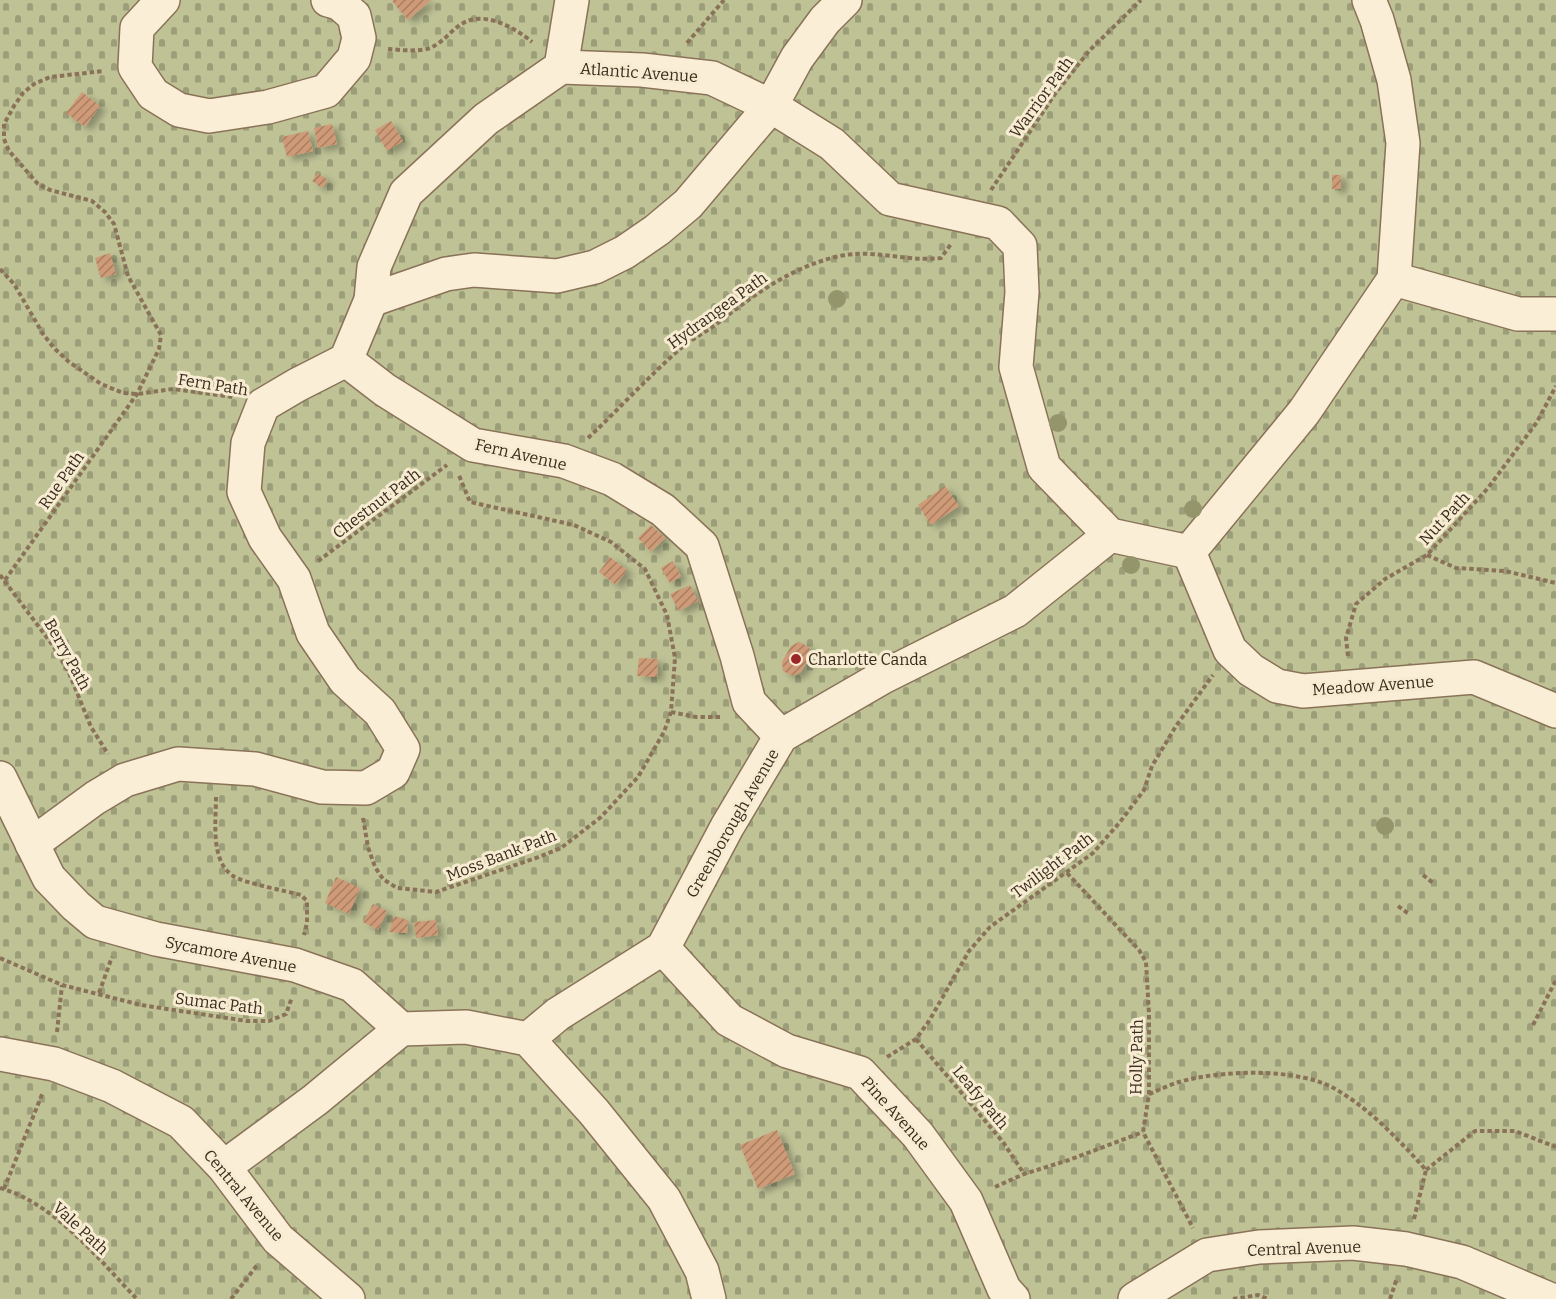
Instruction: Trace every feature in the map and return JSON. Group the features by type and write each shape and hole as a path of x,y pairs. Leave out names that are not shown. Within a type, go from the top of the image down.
{"lane":[{"path":"163,0 137,28 135,67 153,94 179,110 209,116 268,107 326,91 354,58 359,38 354,16 339,3 328,0"},
{"path":"32,844 95,798 125,780 178,764 255,769 322,787 379,780 403,749 380,712 345,680 313,633 294,579 265,538 244,492 248,443 263,405 346,360 371,300 374,267 406,193 486,119 561,67 572,0"},
{"path":"371,300 446,274 474,270 557,276 595,267 625,252 657,230 688,204 771,106 797,58 825,20 845,0"},
{"path":"1110,535 1189,552 1305,412 1394,279 1404,143 1394,80 1377,20 1368,0"},
{"name":"Atlantic Avenue","path":"561,67 642,70 712,78 771,106 832,144 890,199 998,223 1020,246 1022,292 1016,367 1044,467 1110,535"},
{"path":"1394,279 1518,314 1556,314"},
{"name":"Fern Avenue","path":"346,360 463,453 564,462 612,479 663,510 702,546 749,702 782,736"},
{"name":"Greenborough Avenue","path":"528,1039 558,1014 663,948 727,827 782,736 884,677 1015,611 1110,535"},
{"name":"Meadow Avenue","path":"1189,552 1230,650 1251,670 1276,686 1303,691 1474,677 1556,711"},
{"name":"Sycamore Avenue","path":"0,778 50,878 75,906 95,922 156,939 296,965 352,986 401,1029"},
{"name":"Pine Avenue","path":"663,948 729,1020 787,1051 860,1073 918,1135 966,1201 1004,1289 1013,1299"},
{"path":"224,1167 315,1100 401,1029 465,1027 528,1039 594,1112 664,1199 702,1271 709,1299"},
{"name":"Central Avenue","path":"0,1054 54,1064 112,1086 181,1122 224,1167 278,1239 348,1299"},
{"name":"Central Avenue","path":"1135,1299 1207,1256 1259,1247 1353,1243 1406,1250 1462,1262 1549,1299"}],"path":[{"path":"660,73 724,0"},
{"name":"Warrior Path","path":"972,217 1055,94 1089,51 1141,0"},
{"path":"358,44 374,48 428,49 468,19 478,18 494,21 524,35 561,67"},
{"name":"Rue Path","path":"5,580 137,394 159,349 161,335 128,276 114,224 92,201 50,190 38,184 9,151 4,139 4,124 23,93 34,84 50,77 135,67"},
{"name":"Hydrangea Path","path":"564,462 681,348 771,284 808,266 847,255 871,254 926,261 940,258 972,217"},
{"name":"Fern Path","path":"0,269 14,284 43,334 69,362 101,384 123,393 137,394 173,388 263,405"},
{"name":"Nut Path","path":"1351,687 1346,638 1356,604 1385,579 1427,555 1488,488 1537,422 1556,386"},
{"name":"Chestnut Path","path":"294,579 463,453"},
{"name":"Moss Bank Path","path":"379,780 362,813 368,847 379,873 383,879 397,888 436,892 561,848 601,817 638,777 664,732 672,712 675,658 667,615 645,569 611,542 574,525 470,502 463,453"},
{"path":"1427,555 1456,568 1505,571 1556,583"},
{"name":"Berry Path","path":"0,575 54,647 69,673 91,727 125,780"},
{"name":"Twilight Path","path":"860,1073 916,1039 929,1021 969,951 990,927 1093,853 1144,790 1152,766 1176,726 1230,650"},
{"path":"217,767 216,830 218,853 224,866 233,876 301,895 307,901 307,923 296,965"},
{"name":"Holly Path","path":"1067,873 1139,950 1146,962 1149,1014 1149,1094 1143,1132"},
{"path":"1423,875 1433,883"},
{"path":"1398,906 1409,914"},
{"path":"99,993 122,931"},
{"name":"Sumac Path","path":"0,958 62,986 99,993 141,1005 247,1021 269,1021 286,1014 296,982 296,965"},
{"path":"1533,1025 1556,980"},
{"path":"2,1188 54,1064 62,986"},
{"name":"Leafy Path","path":"916,1039 1003,1142 1024,1174"},
{"path":"1149,1094 1179,1082 1212,1075 1255,1073 1295,1075 1335,1089 1373,1116 1426,1170"},
{"path":"1406,1250 1426,1170 1474,1131 1515,1131 1556,1147"},
{"path":"966,1201 1024,1174 1143,1132 1207,1256"},
{"name":"Vale Path","path":"2,1188 36,1203 59,1220 137,1299"},
{"path":"231,1299 278,1239"},
{"path":"1233,1299 1258,1295 1268,1299"}],"green space":[{"path":"0,0 1556,0 1556,1299 0,1299"}],"building":[{"path":"431,0 408,20 392,1"},
{"path":"82,92 100,106 85,127 66,113"},
{"path":"391,121 403,141 387,151 375,130"},
{"path":"332,124 337,144 318,148 314,128"},
{"path":"308,131 313,151 287,157 282,137"},
{"path":"318,173 328,180 322,188 312,181"},
{"path":"1332,175 1341,175 1341,189 1332,189"},
{"path":"110,253 116,274 101,278 95,258"},
{"path":"945,486 959,506 931,525 918,505"},
{"path":"651,525 665,538 651,552 638,538"},
{"path":"610,557 627,570 616,585 599,572"},
{"path":"673,561 681,576 670,583 661,568"},
{"path":"690,585 698,601 679,611 670,594"},
{"name":"Charlotte Canda","path":"799,642 809,647 810,657 801,672 793,676 783,671 782,662 791,646"},
{"path":"639,658 658,659 657,677 637,676"},
{"path":"336,877 360,888 349,914 325,903"},
{"path":"373,904 387,911 378,930 363,922"},
{"path":"394,916 408,920 407,933 389,932"},
{"path":"436,920 438,935 416,938 414,922"},
{"path":"777,1130 795,1174 758,1189 740,1145"}],"place":[{"name":"Charlotte Canda","path":"796,659"}]}
